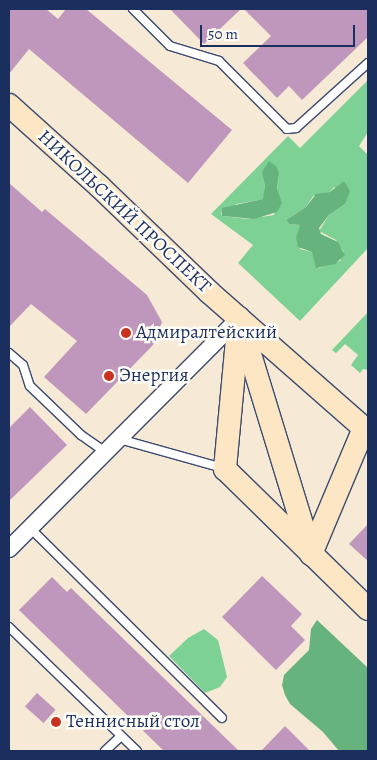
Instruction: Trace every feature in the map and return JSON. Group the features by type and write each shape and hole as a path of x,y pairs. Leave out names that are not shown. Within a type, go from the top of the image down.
{"main road":[{"name":"НИКОЛЬСКИЙ ПРОСПЕКТ","path":"9,105 239,318 366,427"},
{"path":"239,318 225,469 368,609"},
{"path":"239,318 311,554"},
{"path":"311,554 366,427"}],"street":[{"path":"9,549 239,318"}],"lane":[{"path":"133,9 170,46 219,61 287,129 296,128 368,63"},
{"path":"9,353 22,365 30,386 81,435 105,452"},
{"path":"119,439 225,469"},
{"path":"30,528 222,718"},
{"path":"9,627 137,751"},
{"path":"105,751 121,736"}],"green space":[{"path":"368,80 368,132 359,146 368,155 368,248 300,321 238,263 253,245 211,214 288,136 300,148","holes":["279,174 274,215 247,219 222,216 221,213 237,204 264,199 265,182","334,187 346,200 345,204 329,215 319,231 336,240 344,252 340,261 319,268 312,252 300,249 300,225 289,224 286,220 306,207 313,196 330,192"]},
{"path":"269,161 277,167 279,174 277,189 282,203 277,212 254,219 222,216 222,208 263,199 265,185 262,172"},
{"path":"344,181 350,191 345,204 329,215 319,228 321,234 338,242 345,255 335,264 316,268 312,252 298,247 296,238 300,225 289,224 286,220 306,207 316,194 330,192"},
{"path":"368,312 368,370 363,369 360,373 351,365 358,355 345,344 336,353 332,350"},
{"path":"317,620 368,668 368,751 339,751 323,732 290,704 285,695 282,685 284,675 309,650 311,629"},
{"path":"204,629 218,640 227,677 220,687 205,693 169,656 188,638"}],"building":[{"path":"9,9 46,9 58,19 66,9 86,9 232,130 188,183 29,49 9,74"},
{"path":"170,9 241,9 204,44"},
{"path":"244,9 368,9 368,37 302,100 289,86 277,98 243,63 271,36"},
{"path":"9,183 42,212 45,209 147,295 162,322 153,345 86,414 44,377 77,341 31,304 9,327"},
{"path":"30,407 67,445 9,501 9,428"},
{"path":"368,524 368,561 349,544"},
{"path":"262,576 302,614 291,626 305,640 276,670 222,617"},
{"path":"52,577 67,592 71,588 239,751 164,751 19,610"},
{"path":"37,693 56,710 44,723 25,706"},
{"path":"285,726 310,751 261,751"}],"place":[{"name":"Адмиралтейский","path":"126,333"},
{"name":"Энергия","path":"109,376"},
{"name":"Теннисный стол","path":"56,722"}]}
